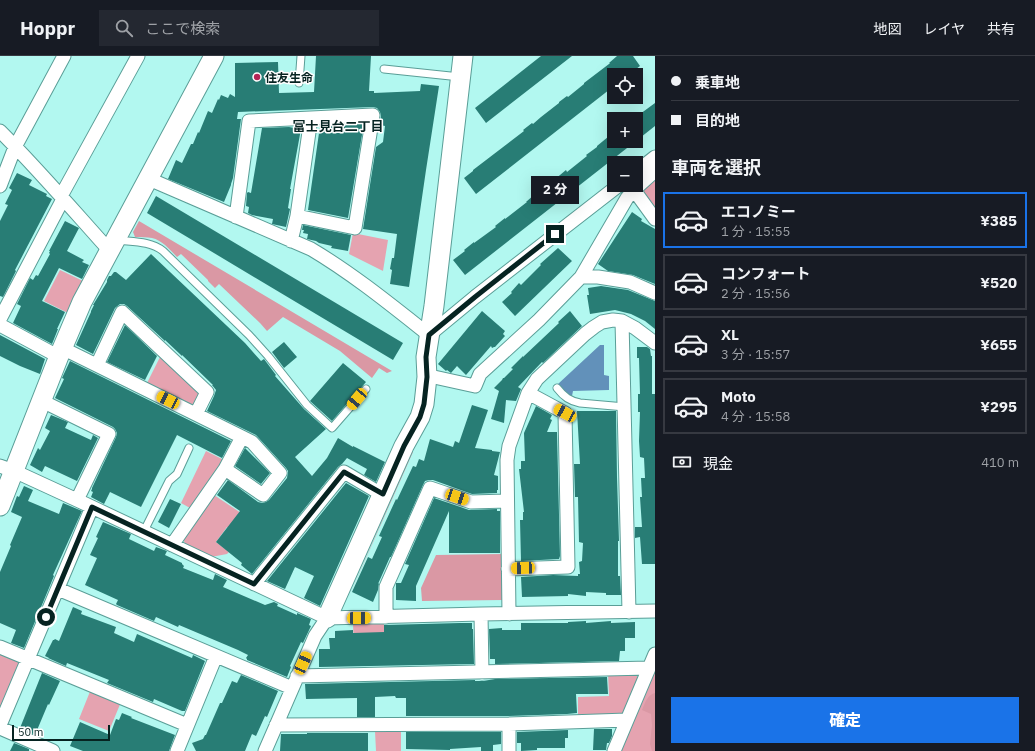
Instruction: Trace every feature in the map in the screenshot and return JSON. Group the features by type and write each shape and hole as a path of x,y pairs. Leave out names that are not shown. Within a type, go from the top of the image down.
{"street":[{"path":"0,186 16,147 64,56"},
{"path":"0,319 62,197 138,56"},
{"path":"265,751 315,636 327,618 404,446 423,410 427,377 426,357 434,306 463,56"},
{"path":"0,506 7,468 42,401 82,302 211,59"},
{"path":"236,217 249,121 373,115 355,228 297,216"},
{"path":"291,241 297,216 311,118"},
{"path":"0,131 62,197 112,245"},
{"path":"643,166 655,157"},
{"path":"643,182 655,171"},
{"path":"148,179 311,249 352,275 429,335"},
{"path":"429,335 475,297 610,192"},
{"path":"427,377 434,377 475,386 480,374 539,320 581,278 627,198 632,192"},
{"path":"635,192 655,219"},
{"path":"581,278 598,277 630,282 655,293"},
{"path":"97,365 122,312 207,392 196,414"},
{"path":"509,614 507,460 509,446 528,393 537,379 594,327 602,322 613,320 622,321 635,328 655,343"},
{"path":"622,321 629,612"},
{"path":"0,325 52,353 61,352 97,365 252,442 280,473 262,495 225,469"},
{"path":"508,569 568,567 565,413 528,393"},
{"path":"42,401 109,434 77,500"},
{"path":"172,545 225,469 242,437"},
{"path":"7,468 327,618 655,611"},
{"path":"254,584 344,472 383,494"},
{"path":"386,617 386,587 430,488 471,502 507,501"},
{"path":"0,725 92,507"},
{"path":"58,589 216,656 294,682 482,672 649,668"},
{"path":"481,614 482,672"},
{"path":"0,647 187,725"},
{"path":"614,751 655,654"},
{"path":"177,751 216,656"},
{"path":"276,725 509,724 627,720"},
{"path":"509,724 509,751"},
{"path":"0,728 53,751"}],"lane":[{"path":"300,83 301,56"},
{"path":"384,69 460,77"},
{"path":"112,245 148,243 163,251 249,335 268,356 307,405 332,428 366,389"},
{"path":"557,388 562,396 574,402 625,407"},
{"path":"144,531 169,481 177,474 189,448"}],"shaded area":[{"path":"655,176 655,212 641,192 643,192 643,190"},
{"path":"139,221 392,371 387,373 379,368 372,378 340,351 283,317 267,331 219,284 215,288 181,254 177,257 156,239 148,237 135,237 133,232"},
{"path":"353,233 388,240 383,271 349,254"},
{"path":"60,270 83,281 68,313 44,301"},
{"path":"161,355 199,392 197,403 192,405 147,383"},
{"path":"206,451 224,460 190,508 181,503"},
{"path":"412,452 413,452 348,599"},
{"path":"214,495 259,525 227,527 216,542 229,552 227,554 211,557 185,544 183,538"},
{"path":"503,554 503,600 422,601 421,588 436,555"},
{"path":"384,623 384,632 354,647 353,624"},
{"path":"0,651 18,658 21,667 0,716"},
{"path":"655,667 655,751 620,751"},
{"path":"608,673 635,673 640,681 622,716 578,717 578,697 609,696"},
{"path":"91,689 121,702 109,731 79,719"},
{"path":"655,693 655,751 652,751 650,744 652,725 651,714 642,710 648,697"},
{"path":"375,731 401,731 401,751 376,751"}],"water":[{"path":"600,345 604,345 604,375 609,376 609,390 573,391 572,396 566,393 558,384"}],"building":[{"path":"316,56 371,56 369,91 374,91 374,93 420,91 421,84 439,86 409,287 390,284 392,270 390,269 392,258 394,258 397,234 363,229 376,147 383,142 385,126 380,125 381,116 377,108 238,112 237,119 241,119 233,178 224,202 168,179 176,160 182,163 191,144 193,144 198,132 199,133 208,111 212,113 221,95 228,98 230,94 235,97 235,63 278,62 279,93 314,92"},
{"path":"541,56 572,56 486,123 475,108"},
{"path":"617,56 633,56 640,66 637,68 607,68 607,91 476,194 464,178"},
{"path":"655,103 655,126 643,135 643,112"},
{"path":"364,123 348,218 308,210 320,126"},
{"path":"289,127 301,129 290,189 288,208 290,209 286,227 272,224 273,219 248,213 249,207 246,206 247,193 251,193 262,128"},
{"path":"607,138 607,148 627,148 617,156 607,156 607,164 465,275 453,260 566,170 567,172"},
{"path":"17,173 32,180 29,185 47,194 46,196 52,199 15,270 16,271 3,297 0,296 0,221 8,205 5,204 12,190 9,188"},
{"path":"156,196 403,343 393,360 147,213"},
{"path":"632,212 642,219 641,221 655,229 655,284 633,275 608,271 598,264"},
{"path":"65,221 79,228 67,251 84,260 82,262 89,265 82,279 59,268 42,301 65,312 52,344 13,323 21,306 17,304 30,278 33,280 36,275 38,276"},
{"path":"303,225 351,235 348,251 331,248 332,246 307,239 308,234 303,233 304,230 302,230"},
{"path":"558,248 572,261 515,316 502,302 512,293 511,292 519,283 521,285 541,265 540,264"},
{"path":"151,254 245,343 261,361 264,359 276,375 275,376 304,409 326,429 295,457 312,476 327,458 338,438 385,462 376,482 364,475 367,469 347,458 338,467 252,574 241,565 242,563 216,542 240,511 217,495 228,480 258,502 266,502 287,478 288,471 286,468 256,435 207,411 216,390 213,385 182,355 124,304 120,304 115,308 93,354 76,345 93,305 109,276 116,272 126,280"},
{"path":"601,286 628,290 655,301 655,329 645,321 631,314 615,310 590,314 587,295 589,295 588,288"},
{"path":"482,311 505,331 503,334 505,336 495,347 492,348 491,346 466,375 457,366 451,373 447,370 446,371 438,364"},
{"path":"570,311 582,326 543,363 542,362 518,387 521,389 516,401 506,400 504,423 491,419 499,391 494,388 513,369 511,368"},
{"path":"125,325 157,356 145,380 107,362"},
{"path":"0,335 45,359 40,374 0,356"},
{"path":"284,342 297,357 284,368 272,352"},
{"path":"637,347 647,347 650,349 652,356 652,394 655,394 655,564 642,564 640,537 635,538 635,527 642,527 640,497 642,497 641,478 645,478 644,458 640,457 639,441 640,412 638,412 638,394 640,394 639,358 637,358"},
{"path":"70,361 231,441 222,458 177,435 141,507 110,492 104,504 91,497 93,492 91,491 92,488 117,433 113,427 55,398 64,379 62,378"},
{"path":"343,363 366,382 332,421 310,401"},
{"path":"472,405 488,410 475,448 500,452 494,475 498,476 497,493 472,494 433,480 425,481 378,584 379,583 378,590 373,602 352,592 368,557 372,559 382,537 379,536 413,466 416,467 419,459 424,461 430,439 453,447 455,441 459,443"},
{"path":"536,406 552,415 550,419 552,420 547,432 557,432 560,556 559,559 521,561 520,520 523,520 524,512 519,469 521,469 521,461 525,461 524,433"},
{"path":"577,411 616,411 619,541 618,576 620,576 621,595 606,595 606,593 586,592 586,596 568,594 568,596 522,597 521,577 553,575 578,576 578,574 580,574 579,562 582,561 583,543 579,542 578,497 575,497 574,464 580,464"},
{"path":"51,415 68,422 65,428 91,440 93,435 98,438 77,481 45,466 42,472 30,465 38,448 40,450 50,431 45,428"},
{"path":"245,448 270,473 261,484 235,466"},
{"path":"346,483 369,496 320,606 304,598 314,576 295,567 285,589 267,581"},
{"path":"24,486 33,490 28,501 59,514 63,503 82,511 53,575 54,576 24,648 11,643 16,630 0,623 0,572 22,517 11,512 17,496 19,497"},
{"path":"434,498 469,510 497,509 497,511 500,511 500,553 449,553 449,511 416,586 416,601 396,600 396,583 401,583 409,565 405,564"},
{"path":"170,499 181,504 169,528 158,522"},
{"path":"103,522 131,534 129,539 154,551 156,547 167,551 165,555 182,563 184,566 183,568 213,580 215,574 227,580 223,587 265,605 274,602 278,604 277,606 297,615 297,613 311,619 309,625 311,626 303,643 301,642 290,666 291,667 287,677 247,660 246,658 248,655 238,650 179,625 178,627 156,617 154,621 117,605 118,600 85,585 97,558 90,555 98,538 96,537"},
{"path":"73,607 82,611 81,614 116,627 114,633 134,642 137,634 192,658 193,655 205,661 185,711 154,699 153,702 107,683 109,680 67,663 66,666 45,656 53,640 55,639 59,641"},
{"path":"586,621 586,623 611,621 611,623 635,622 635,638 625,638 625,651 620,651 619,661 495,664 495,659 490,659 489,629 502,628 502,630 521,630 521,623 568,623"},
{"path":"472,623 474,664 319,667 319,649 330,649 329,638 335,638 335,631 353,630 353,633 384,632 384,625"},
{"path":"42,673 60,681 49,705 48,704 35,735 20,728"},
{"path":"241,675 278,691 267,717 265,716 256,736 252,734 245,751 196,751 192,743 203,739 206,735 220,703 222,703 232,681 237,683"},
{"path":"607,677 608,694 576,694 577,713 509,716 406,716 406,698 396,698 395,696 375,697 375,717 357,717 357,698 306,699 305,684 483,681 495,679"},
{"path":"122,713 175,735 169,751 83,751 70,746 80,722 110,735 116,719 119,720"},
{"path":"594,729 612,729 612,736 609,743 607,743 606,750 593,750"},
{"path":"568,730 568,738 565,738 565,748 537,748 537,750 521,751 521,743 517,743 517,732"},
{"path":"406,732 501,732 501,744 493,745 493,751 481,751 481,747 450,750 406,749"},
{"path":"368,733 368,751 280,751 281,734"},
{"path":"14,743 29,749 29,751 10,751"}],"place":[{"name":"住友生命","path":"257,77"}],"district":[{"name":"富士見台二丁目","path":"338,126"}],"route":[{"path":"46,617 92,507 254,584 344,472 383,494 404,446 420,417 424,404 427,377 426,357 429,335 555,234"}]}
